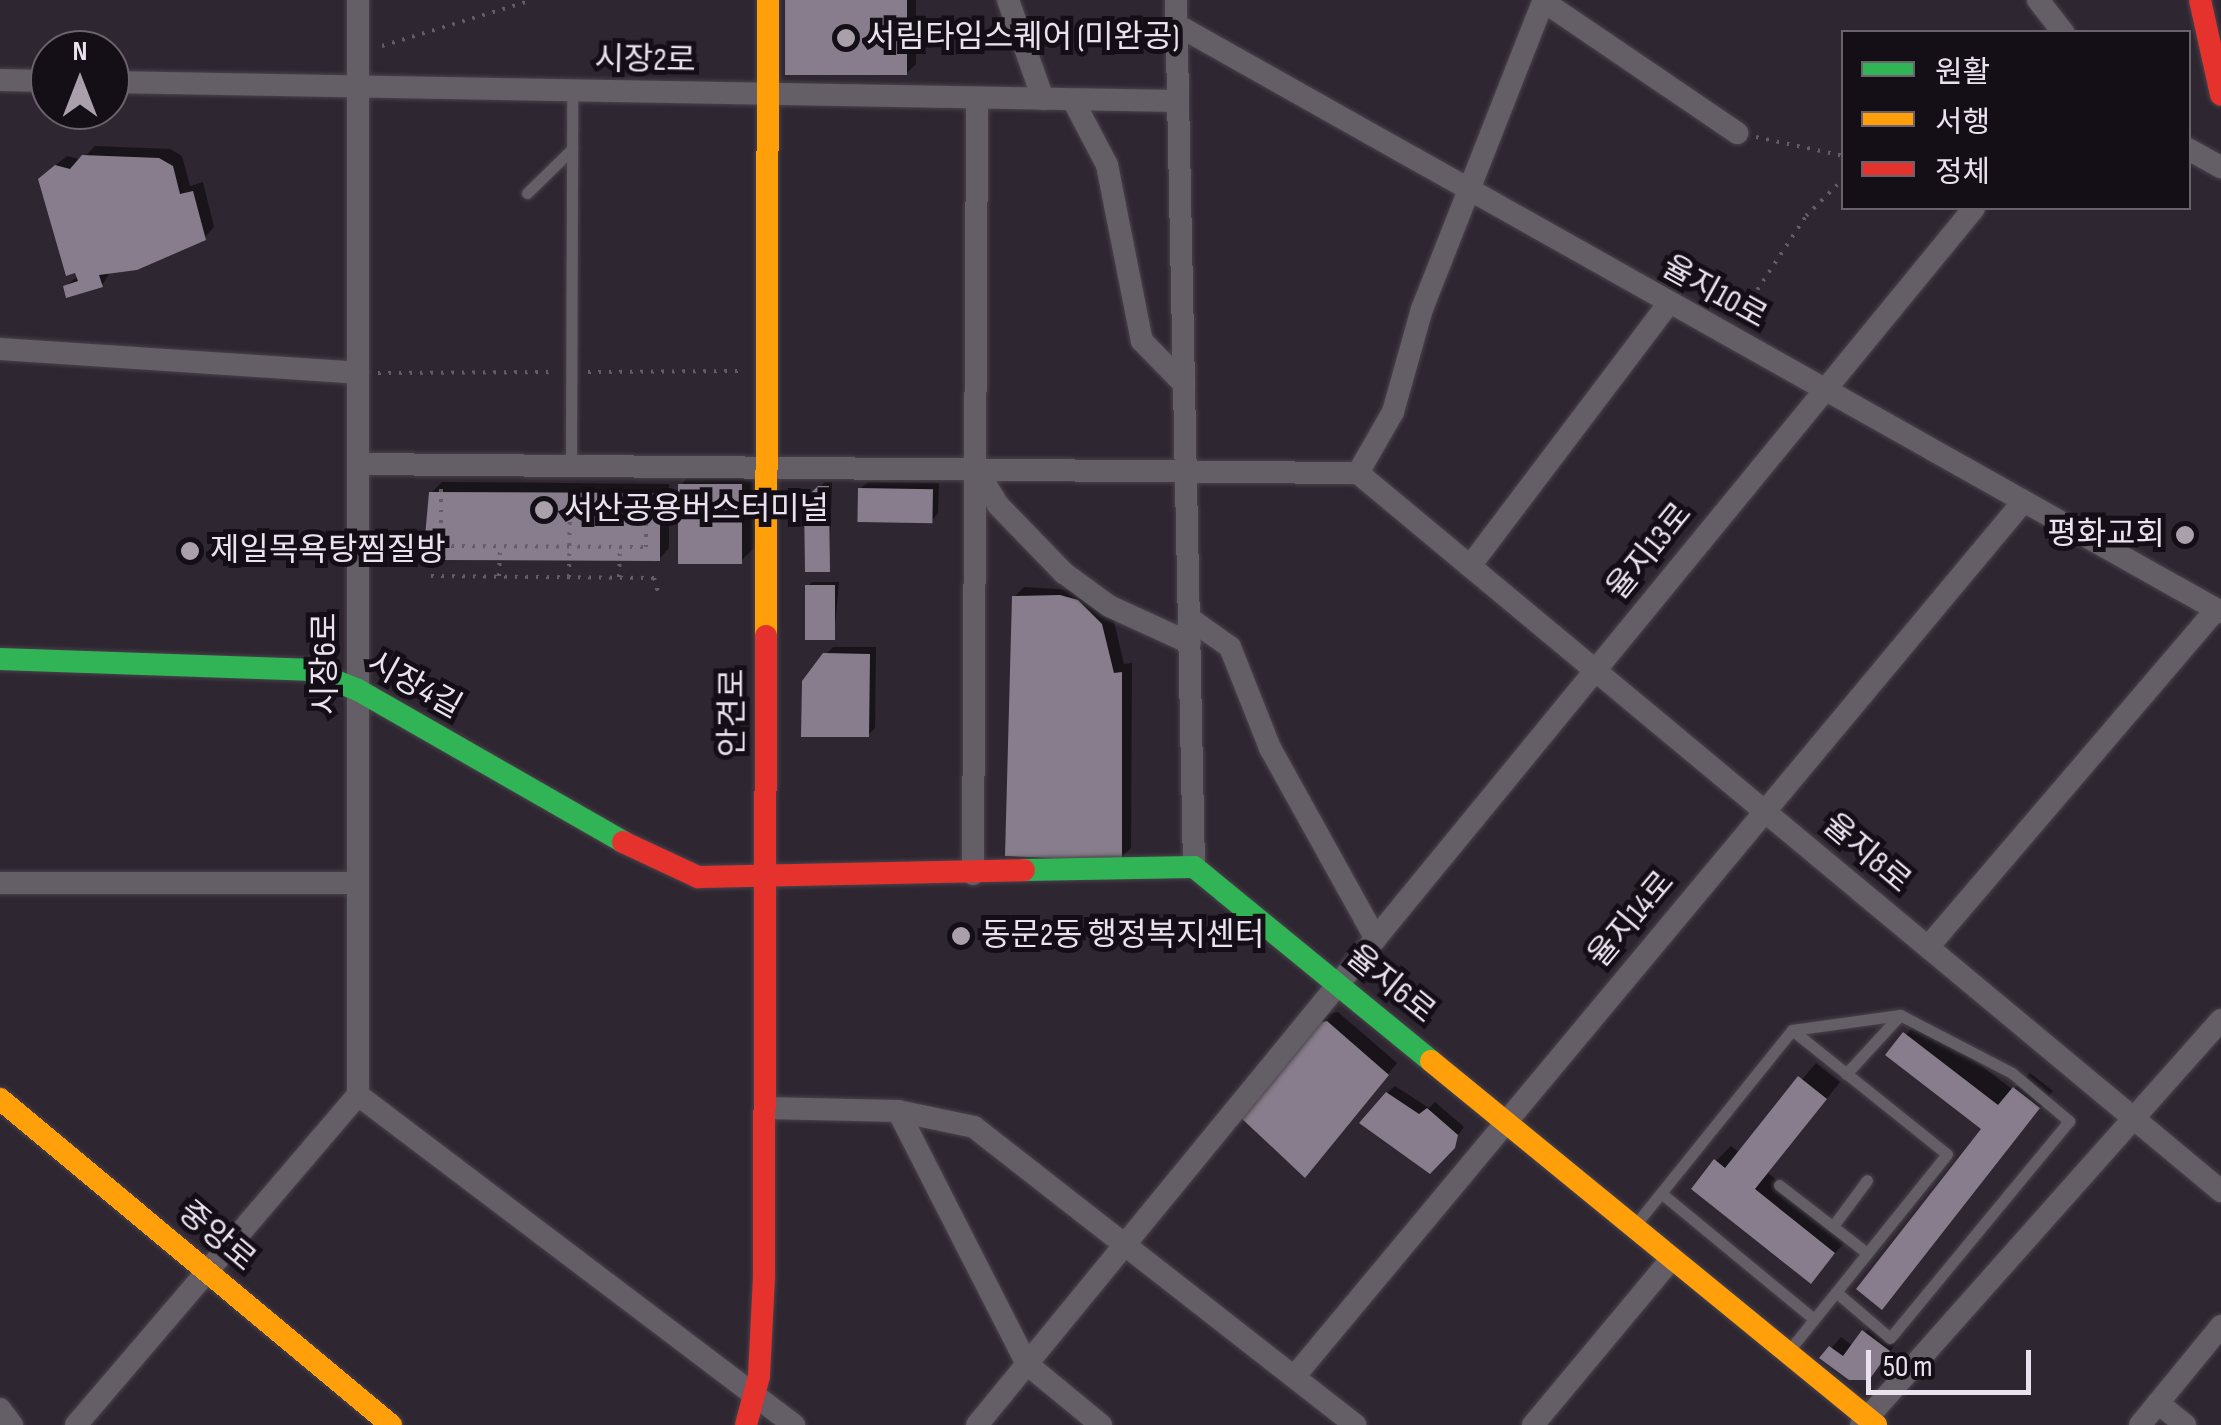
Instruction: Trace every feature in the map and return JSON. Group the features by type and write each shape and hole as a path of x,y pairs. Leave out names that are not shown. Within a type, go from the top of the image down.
{"street":[{"name":"시장6로","path":"358,0 358,1095"},
{"name":"안견로","path":"746,1425 755,1396 762,1336 768,0"},
{"path":"1008,0 1043,99"},
{"path":"766,880 1194,867 1176,0"},
{"path":"2038,0 2061,30"},
{"path":"2200,0 2221,94"},
{"path":"358,464 767,464 1358,472 1393,412 1422,309 1472,193 1543,1 1737,134"},
{"name":"율지10로","path":"1177,25 2021,504 2218,609"},
{"path":"0,80 30,80"},
{"name":"시장2로","path":"130,82 1178,101"},
{"path":"973,874 977,98"},
{"path":"1073,100 1108,165 1142,342 1184,384"},
{"path":"2191,151 2221,166"},
{"name":"율지13로","path":"977,1425 1972,210"},
{"path":"1470,566 1668,304"},
{"path":"0,349 358,373"},
{"path":"974,467 998,505 1064,573 1109,606 1190,643"},
{"name":"율지8로","path":"1358,472 2221,1191"},
{"name":"율지14로","path":"1294,1377 2021,504"},
{"path":"1928,947 2218,609"},
{"path":"1189,618 1230,647 1270,748 1376,938"},
{"name":"시장4길","path":"0,659 308,670 358,690 675,870 766,880"},
{"name":"율지6로","path":"1194,867 1787,1352 1868,1423"},
{"path":"0,883 358,883"},
{"path":"1868,1423 2221,1020"},
{"path":"76,1425 204,1269 358,1095 794,1425"},
{"name":"중앙로","path":"0,1099 391,1425"},
{"path":"765,1108 898,1111 974,1127 1355,1425"},
{"path":"898,1111 1027,1364 1101,1425"},
{"path":"1533,1425 1672,1258"},
{"path":"2140,1425 2221,1326"},
{"path":"2158,1403 2185,1425"},
{"path":"0,1409 12,1425"}],"lane":[{"path":"570,464 572,92"},
{"path":"527,194 572,150"},
{"path":"1846,1074 1900,1015"},
{"path":"1634,1227 1792,1030 1900,1015 2012,1073 2069,1121 1890,1338 1836,1292"},
{"path":"1787,1352 1947,1154 1792,1030"},
{"path":"1833,1226 1867,1180"},
{"path":"1779,1186 1867,1253"},
{"path":"1661,1193 1814,1320"}],"path":[{"path":"358,53 532,0"},
{"path":"1737,134 1841,155"},
{"path":"1728,338 1758,282 1806,216 1841,181"},
{"path":"442,464 441,546 646,546 646,464"},
{"path":"568,577 570,464"},
{"path":"499,576 500,546"},
{"path":"618,578 620,546"},
{"path":"431,576 654,578 659,595"}],"building":[{"name":"서림타임스퀘어 (미완공)","path":"785,0 907,0 907,75 785,75"},
{"path":"82,155 159,158 173,166 180,194 193,191 206,240 137,270 99,275 103,287 66,298 63,286 78,281 75,273 66,276 38,179 55,165 70,169"},
{"path":"678,484 742,484 742,564 678,564"},
{"path":"818,486 829,486 830,572 805,572 804,500"},
{"path":"858,488 933,489 932,523 857,522"},
{"name":"서산공용버스터미널","path":"429,492 660,493 660,561 440,560 441,548 424,548"},
{"path":"805,585 835,585 835,640 805,640"},
{"path":"1060,595 1078,600 1102,624 1114,673 1122,672 1122,861 1005,856 1012,596"},
{"path":"823,653 870,654 869,737 801,737 802,681"},
{"path":"1327,1021 1389,1075 1305,1178 1239,1116 1313,1024"},
{"path":"1903,1032 1998,1105 2013,1087 2040,1108 1882,1310 1856,1289 1981,1129 1885,1055"},
{"path":"1798,1076 1827,1099 1755,1189 1835,1253 1811,1284 1691,1189 1714,1159 1725,1168"},
{"path":"1386,1092 1419,1114 1427,1108 1458,1135 1455,1148 1430,1174 1359,1123"},
{"path":"1862,1330 1890,1351 1869,1380 1849,1380 1819,1358 1829,1346 1843,1356"}],"traffic: fast":[{"path":"0,659 308,670 358,690 623,842"},
{"path":"1024,870 1194,867 1431,1061"}],"traffic: slow":[{"path":"766,636 768,0"},
{"path":"1431,1061 1876,1425"},
{"path":"0,1099 391,1425"}],"traffic: jam":[{"path":"2200,0 2221,95"},
{"path":"746,1425 759,1376 764,1276 766,636"},
{"path":"623,842 698,877 1024,870"}],"place":[{"name":"서림타임스퀘어 (미완공)","path":"846,38"},
{"name":"서산공용버스터미널","path":"544,510"},
{"name":"평화교회","path":"2185,535"},
{"name":"제일목욕탕찜질방","path":"190,551"},
{"name":"동문2동 행정복지센터","path":"961,936"}]}
